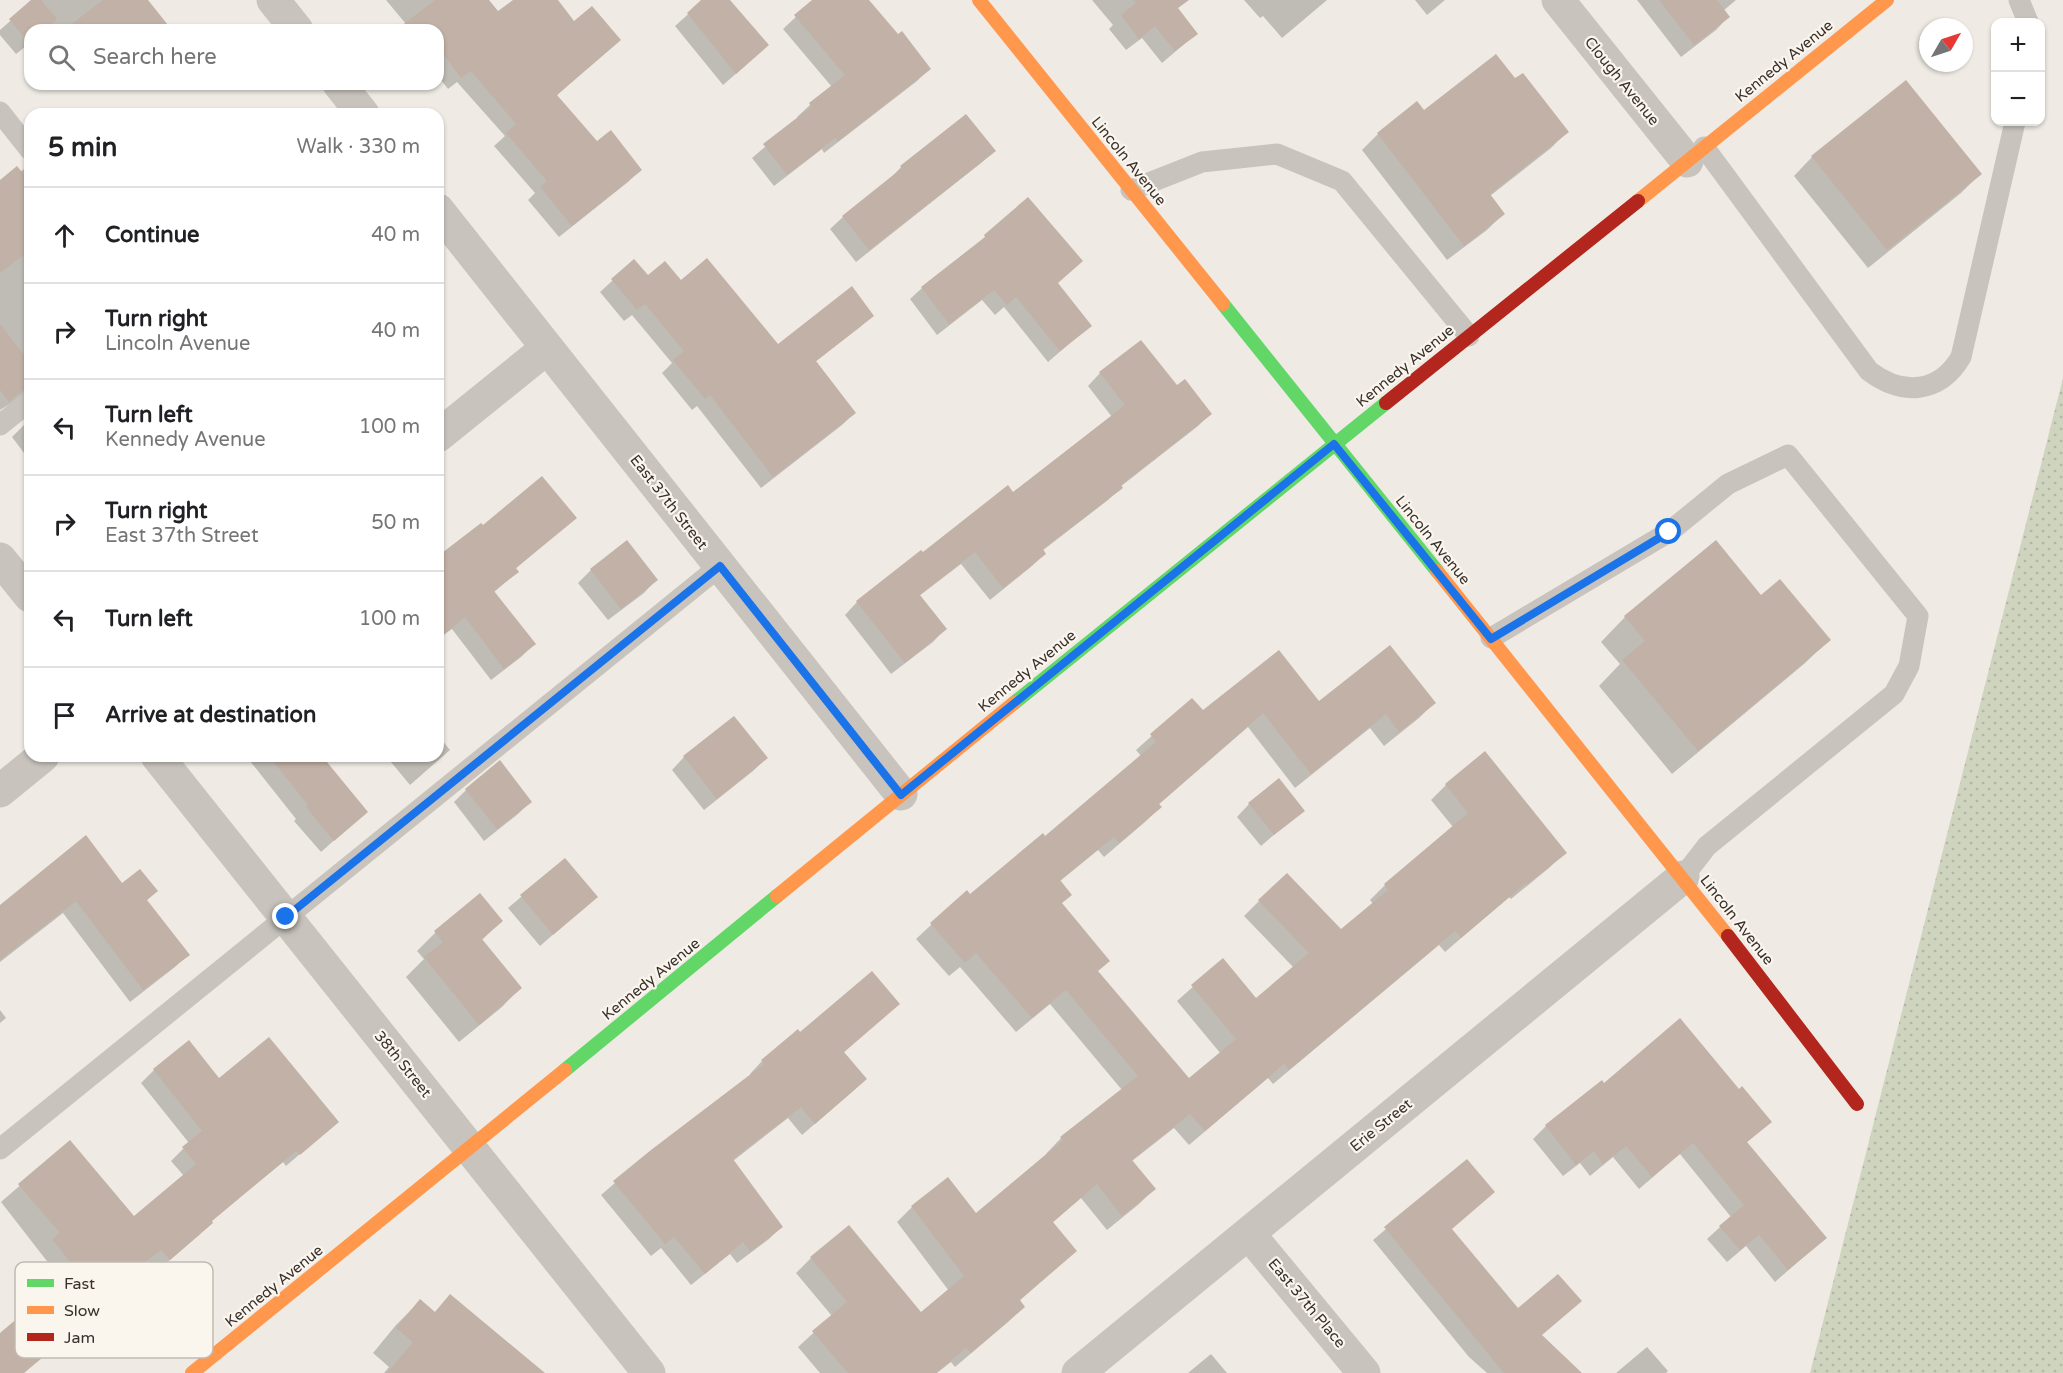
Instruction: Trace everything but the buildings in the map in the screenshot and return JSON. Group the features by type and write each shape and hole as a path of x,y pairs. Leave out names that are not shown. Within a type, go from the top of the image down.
{"street":[{"path":"273,0 292,24"},
{"name":"Lincoln Avenue","path":"979,0 1683,877 1857,1104"},
{"name":"Clough Avenue","path":"1558,0 1696,154"},
{"name":"Kennedy Avenue","path":"213,1356 1334,444 1887,0"},
{"path":"344,90 358,108"},
{"name":"East 37th Street","path":"444,218 901,795"},
{"path":"444,431 547,348"},
{"path":"0,559 24,589"},
{"path":"0,791 36,762"},
{"name":"38th Street","path":"163,762 649,1373"},
{"name":"Erie Street","path":"1078,1373 1683,877"},
{"name":"East 37th Place","path":"1249,1233 1364,1373"},
{"name":"Kennedy Avenue","path":"192,1373 211,1358"}],"lane":[{"path":"2019,0 2026,18"},
{"path":"0,112 24,142"},
{"path":"1696,154 1869,371 1882,380 1898,386 1916,387 1943,379 1952,372 1961,357 2014,126"},
{"path":"1131,189 1202,162 1277,154 1342,181 1469,336"},
{"path":"0,425 24,406"},
{"path":"1491,639 1669,532 1728,484 1788,455 1918,616 1909,666 1894,694 1707,846 1683,877"},
{"path":"0,1149 720,566"}],"green space":[{"path":"2063,378 2063,1373 1810,1373"}],"traffic: fast":[{"path":"1223,304 1437,571"},
{"path":"1014,703 1386,403"},
{"path":"565,1070 777,896"}],"traffic: slow":[{"path":"979,0 1223,304"},
{"path":"1638,201 1887,0"},
{"path":"1437,571 1728,936"},
{"path":"777,896 1014,703"},
{"path":"213,1356 565,1070"},
{"path":"192,1373 210,1358"}],"traffic: jam":[{"path":"1386,403 1638,201"},
{"path":"1728,936 1857,1104"}],"route":[{"path":"286,917 720,566 901,795 1334,444 1491,639 1669,532"}]}
